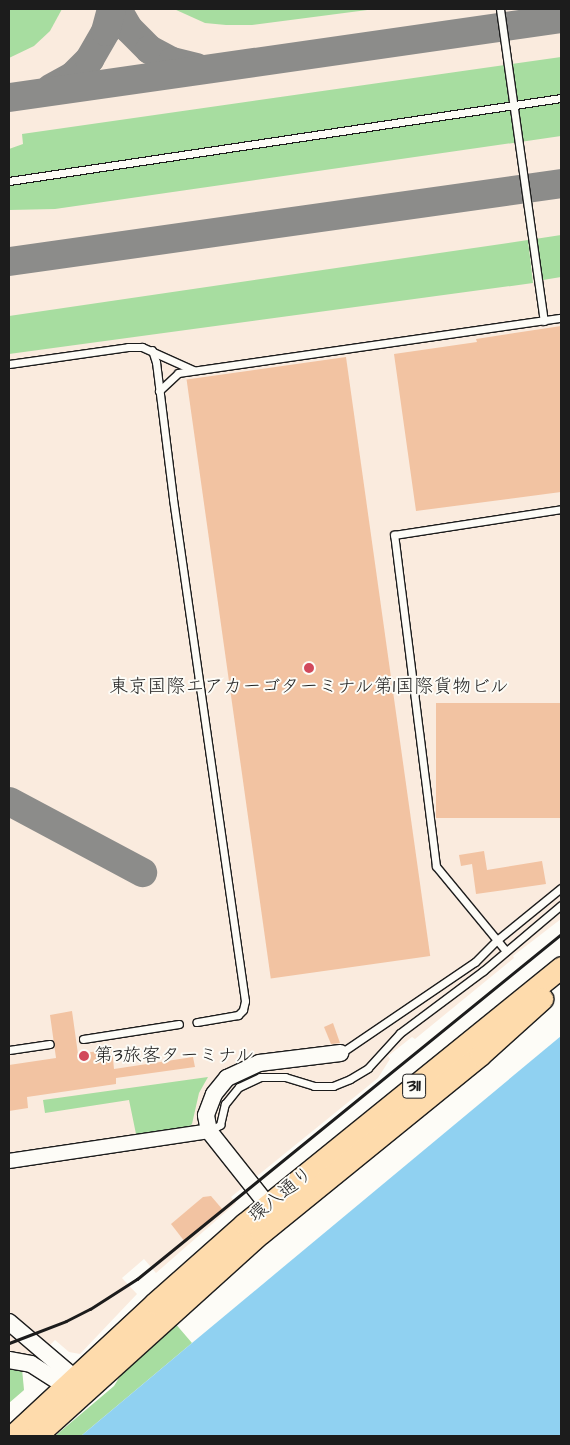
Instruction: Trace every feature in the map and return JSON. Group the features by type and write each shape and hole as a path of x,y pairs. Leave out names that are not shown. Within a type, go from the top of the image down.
{"main road":[{"name":"環八通り","path":"12,1436 208,1279 273,1212 561,967"},
{"name":"環八通り","path":"36,1436 75,1387 155,1303 480,1054 561,982"}],"street":[{"path":"273,1212 208,1131 206,1115 214,1094 227,1078 259,1063 340,1053"},
{"path":"9,1161 208,1131"},
{"path":"9,1322 75,1387"},
{"path":"9,1360 31,1364 75,1387"}],"lane":[{"path":"500,9 544,321"},
{"path":"9,181 561,98"},
{"path":"159,391 178,372 561,318"},
{"path":"9,364 128,347 142,347 194,370"},
{"path":"152,350 156,362 245,1001 243,1010 238,1015 197,1022"},
{"path":"506,951 436,866 394,535 561,510"},
{"path":"340,1053 475,962 497,940 561,888"},
{"path":"208,1131 220,1125 224,1104 239,1087 260,1077 285,1077 314,1086 332,1086 350,1079 368,1068 400,1033 483,971 561,905"},
{"path":"83,1039 179,1024"},
{"path":"9,1050 50,1044"}],"shaded area":[{"path":"9,9 561,9 561,919 513,956 514,958 415,1039 412,1037 388,1056 390,1059 378,1078 231,1197 236,1203 156,1273 144,1259 122,1278 137,1294 80,1354 69,1352 55,1340 22,1373 24,1390 9,1403"}],"green space":[{"path":"9,9 62,9 50,31 34,46 9,58"},
{"path":"174,9 375,9 252,25 226,25 205,23"},
{"path":"561,57 561,136 55,209 9,210 9,149 23,144 22,134"},
{"path":"561,235 561,277 543,280 535,239"},
{"path":"528,240 533,283 9,354 9,316"},
{"path":"208,1077 199,1093 192,1124 186,1129 136,1134 129,1100 45,1113 43,1100"},
{"path":"174,1322 192,1343 81,1436 55,1436 114,1386 125,1368"},
{"path":"9,1369 22,1369 24,1390 9,1403"}],"water":[{"path":"561,1036 561,1436 81,1436 192,1343"}],"building":[{"path":"561,326 561,492 416,511 394,354 477,342 476,339"},
{"name":"東京国際エアカーゴターミナル第1国際貨物ビル","path":"346,357 430,956 271,979 187,379"},
{"path":"436,703 561,703 561,818 436,818"},
{"path":"484,851 487,870 542,861 546,884 476,894 472,864 461,866 459,855"},
{"name":"第3旅客ターミナル","path":"72,1011 78,1054 112,1049 114,1069 193,1057 195,1067 116,1078 116,1084 27,1097 28,1108 9,1111 9,1065 56,1058 50,1015"},
{"path":"333,1023 340,1043 331,1044 324,1027"},
{"path":"211,1196 223,1210 185,1242 171,1224 203,1197"}],"taxiway":[{"path":"50,88 73,75 89,59 105,31 111,9"},
{"path":"117,9 128,28 149,49 172,61 196,67"},
{"path":"9,97 561,18"},
{"path":"9,261 561,183"},
{"path":"9,801 142,872"}],"railway":[{"path":"9,1343 66,1321 90,1309 137,1279 561,934"}],"place":[{"name":"東京国際エアカーゴターミナル第1国際貨物ビル","path":"309,668"},
{"name":"第3旅客ターミナル","path":"84,1056"}]}
